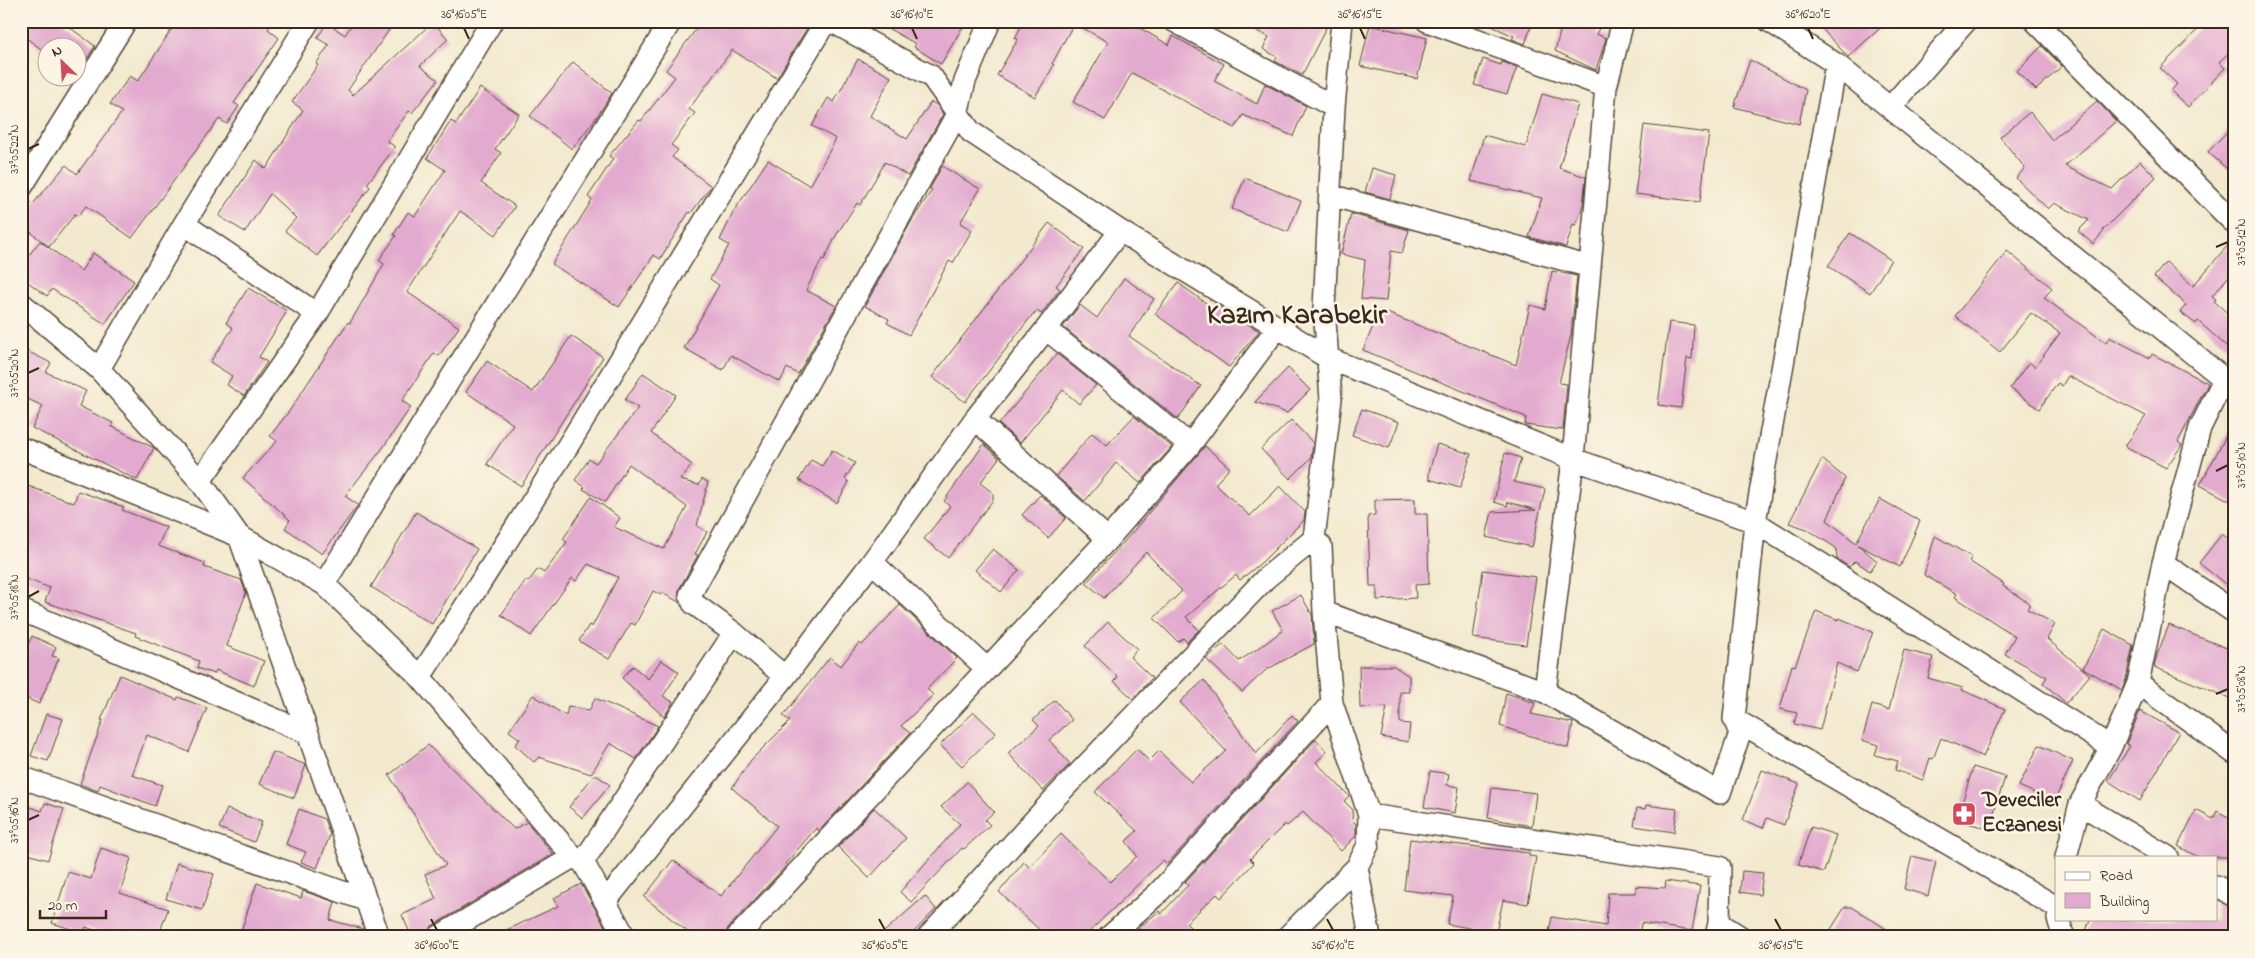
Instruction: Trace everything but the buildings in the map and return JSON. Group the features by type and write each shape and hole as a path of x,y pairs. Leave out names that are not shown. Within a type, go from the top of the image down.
{"street":[{"path":"21,188 126,21"},
{"path":"99,369 184,224 309,21"},
{"path":"200,481 317,314 492,21"},
{"path":"324,584 670,21"},
{"path":"420,677 569,444 826,21"},
{"path":"831,21 931,76 971,132 1120,231 1328,358 1573,459 1755,522 2111,747"},
{"path":"785,677 734,633 693,603 690,595 957,114 965,81 990,21"},
{"path":"1174,21 1334,107"},
{"path":"928,937 1050,803 1266,578 1314,539 1331,400 1324,309 1334,107 1342,21"},
{"path":"1427,21 1606,87"},
{"path":"1545,692 1573,459 1606,87 1623,21"},
{"path":"1769,21 1836,64 2229,383 2200,428 2164,563 2138,683 2111,747 2080,804 2066,856"},
{"path":"1890,108 1966,21"},
{"path":"2035,21 2234,222"},
{"path":"1324,612 1545,692 1720,793 1740,733 1734,719 1755,522 1836,64"},
{"path":"1330,195 1590,267"},
{"path":"184,224 317,314"},
{"path":"606,901 785,677 872,562 974,419 1046,329 1120,231"},
{"path":"21,302 99,369 200,481 239,536 379,937"},
{"path":"737,937 1108,539 1190,445 1276,328"},
{"path":"1046,329 1190,445"},
{"path":"974,419 1108,539"},
{"path":"21,448 239,536 324,584 420,677 578,859 606,901 625,937"},
{"path":"1287,937 1357,867 1368,845 1369,815 1332,703 1324,612 1321,546 1314,539"},
{"path":"872,562 986,668"},
{"path":"2164,563 2234,612"},
{"path":"21,610 307,733"},
{"path":"438,937 578,859 734,633"},
{"path":"2138,683 2234,753"},
{"path":"1110,937 1158,893 1332,703"},
{"path":"1734,719 2055,907"},
{"path":"21,776 365,900"},
{"path":"2080,804 2166,856"},
{"path":"1369,815 1720,867 1717,930 1741,937"},
{"path":"1357,867 1370,937"},
{"path":"2218,887 2234,896"},
{"path":"2059,920 2064,937"}],"place":[{"name":"Deveciler Eczanesi","path":"1964,814"}],"district":[{"name":"Kazım Karabekir","path":"1297,316"}]}
